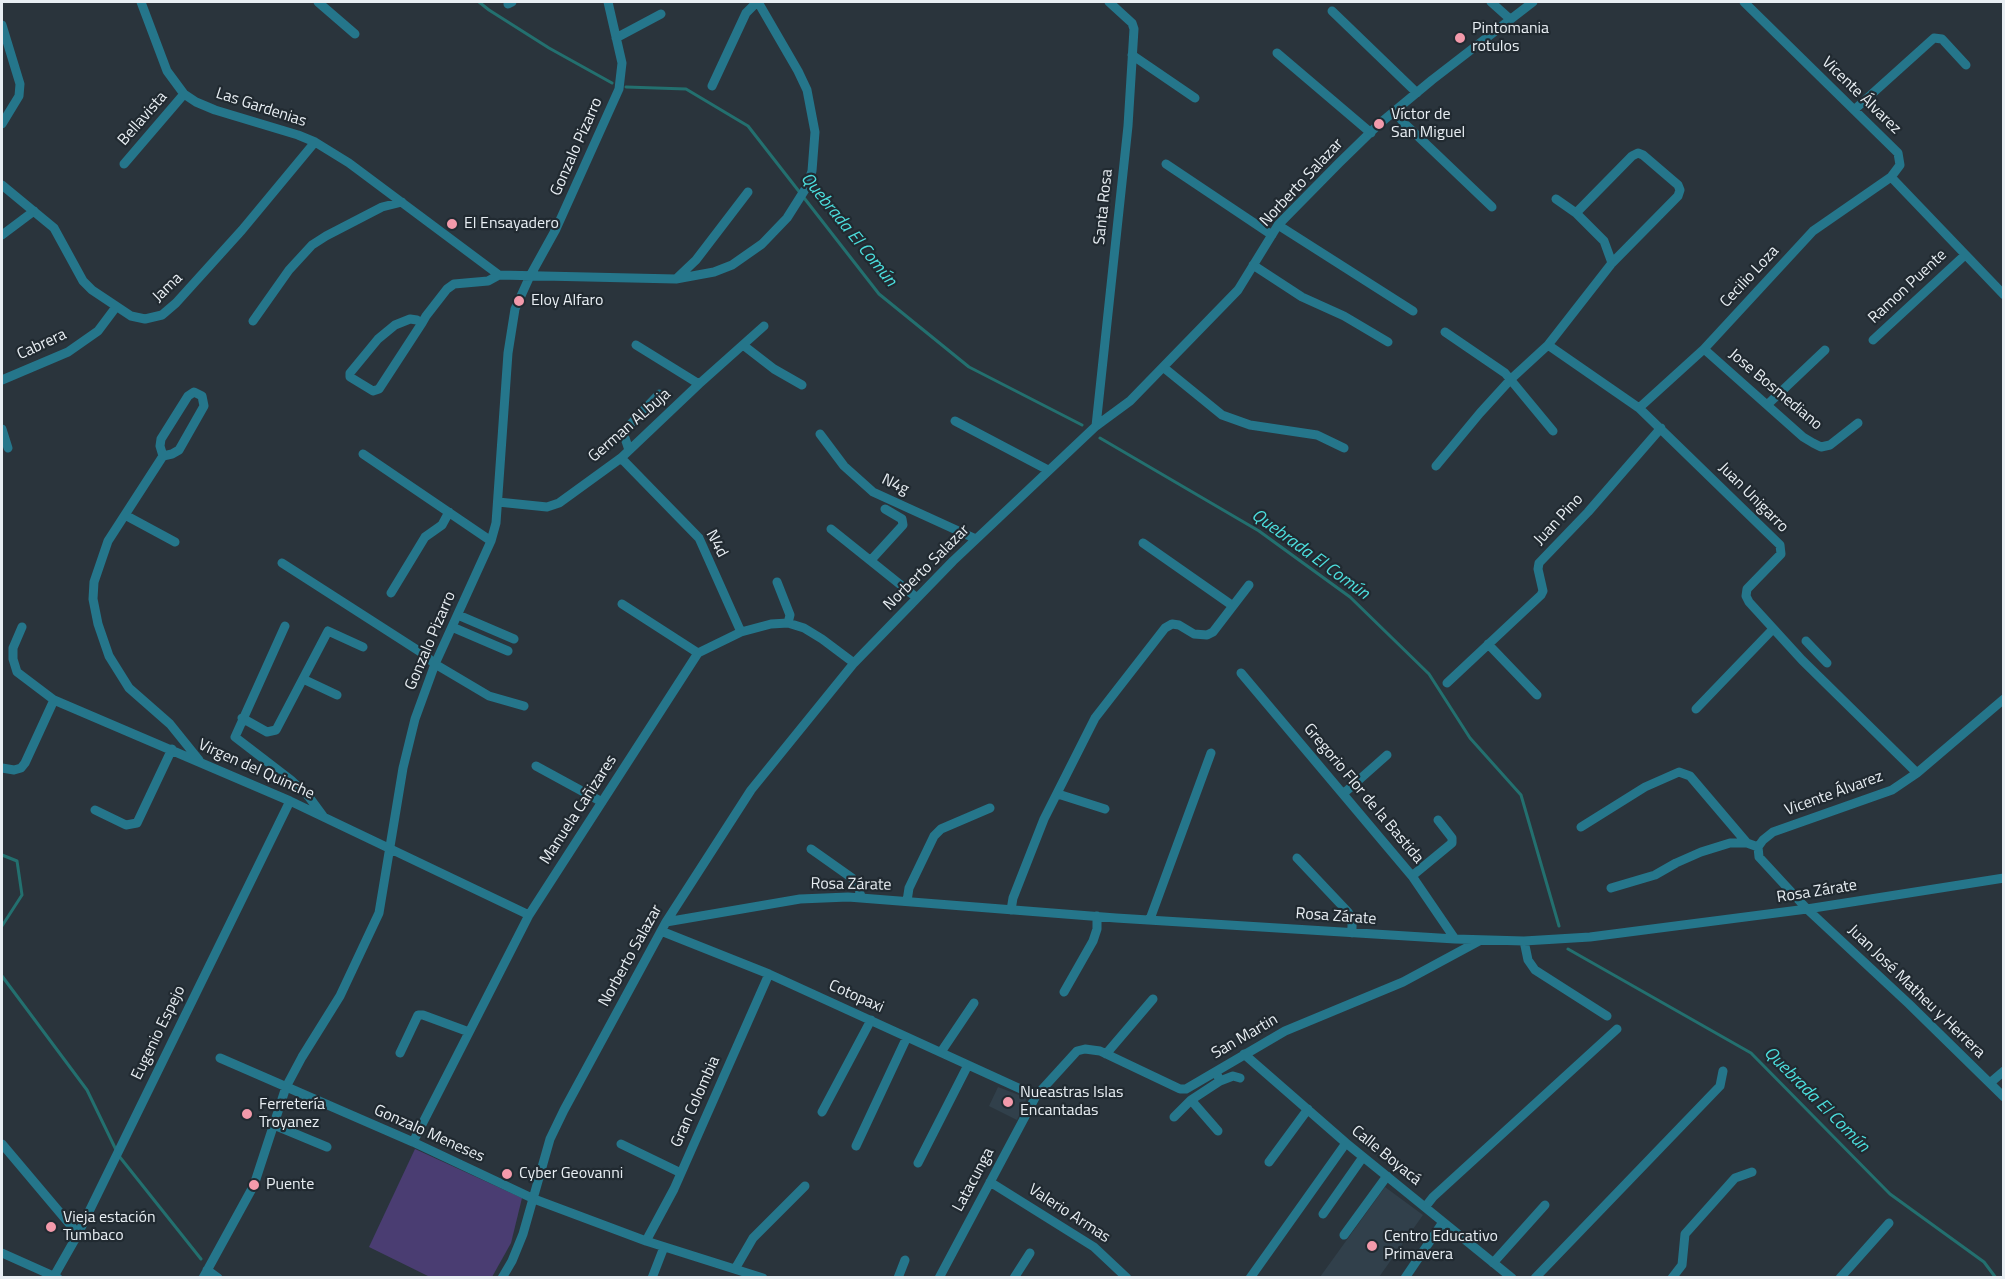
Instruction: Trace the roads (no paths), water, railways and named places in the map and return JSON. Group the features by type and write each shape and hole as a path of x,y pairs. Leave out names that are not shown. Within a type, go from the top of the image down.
{"street":[{"name":"Las Gardenias","path":"141,2 167,71 184,94 215,111 315,142 349,163 499,275"},
{"path":"318,2 355,34"},
{"name":"Gonzalo Pizarro","path":"205,1274 254,1185 286,1087 340,996 379,913 405,758 415,719 435,664 491,541 496,523 511,330 515,309 556,229 619,89 622,63 608,2"},
{"path":"422,323 410,319 395,325 378,339 350,373 350,377 376,392 422,323 447,289 454,284 488,281 499,275 676,279 714,272 732,265 762,244 798,203 806,188 812,171 815,132 807,90 798,70 758,2 746,13 712,86"},
{"name":"Santa Rosa","path":"1096,426 1128,126 1134,30 1132,23 1109,2"},
{"path":"1491,2 1510,19"},
{"name":"Norberto Salazar","path":"502,1278 523,1234 550,1139 664,926 751,790 854,663 917,598 1048,470 1096,426 1130,401 1238,290 1278,225 1395,112 1533,2"},
{"name":"Vicente Álvarez","path":"1744,2 1899,153 1900,165 1891,177"},
{"path":"1332,11 1417,93"},
{"path":"616,38 662,14"},
{"path":"2,26 20,84 19,96 2,124"},
{"path":"1854,110 1934,38 1942,39 1966,65"},
{"path":"1277,53 1371,133"},
{"path":"1132,55 1195,98"},
{"name":"Bellavista","path":"124,164 184,94"},
{"path":"1395,112 1492,207"},
{"name":"Jama","path":"2,184 54,228 82,281 116,307 131,316 145,319 162,315 176,303 242,230 315,142"},
{"path":"1436,466 1511,379 1548,345 1612,263 1678,196 1680,190 1678,185 1638,153 1632,156 1576,213"},
{"path":"1166,164 1272,235"},
{"path":"1891,177 2003,294"},
{"name":"Cecilio Loza","path":"1639,408 1704,349 1813,231 1891,177"},
{"path":"676,279 696,260 748,192"},
{"path":"1556,199 1576,213 1604,241 1612,263"},
{"path":"253,321 289,270 312,245 382,207 402,202"},
{"path":"2,236 34,211"},
{"path":"1278,225 1413,311"},
{"name":"Ramon Puente","path":"1873,340 1965,255"},
{"path":"1253,265 1302,297 1344,316 1388,342"},
{"name":"Cabrera","path":"2,380 68,352 99,331 116,307"},
{"name":"German ALbuja","path":"498,502 547,507 558,503 621,458 764,326"},
{"path":"1445,332 1505,373 1553,431"},
{"path":"636,345 699,384"},
{"path":"743,345 774,369 802,385"},
{"name":"Juan Unigarro","path":"1548,345 1639,408 1780,545 1780,554 1747,589 1746,596 1749,602 1802,660 1917,773"},
{"name":"Jose Bosmediano","path":"1704,349 1803,437 1821,447 1830,445 1858,423"},
{"path":"1767,405 1825,350"},
{"path":"1163,367 1222,416 1250,425 1278,427 1317,435 1344,448"},
{"path":"163,456 160,446 161,439 188,396 194,392 202,396 204,406 179,450 163,456 108,541 94,582 93,599 98,624 109,656 129,688 170,724 200,761"},
{"path":"613,442 659,394"},
{"path":"955,421 1048,470"},
{"name":"Juan Pino","path":"1447,683 1541,596 1543,591 1538,569 1539,563 1588,512 1661,428"},
{"path":"2,429 8,448"},
{"path":"623,432 629,450"},
{"name":"N4g","path":"820,434 844,466 873,492 976,539"},
{"path":"363,454 491,541"},
{"name":"N4d","path":"621,458 699,538 741,632"},
{"path":"871,560 903,525 902,519 885,509"},
{"path":"391,593 425,537 442,525 449,512"},
{"path":"125,515 175,542"},
{"path":"831,529 917,598"},
{"path":"1143,543 1233,606"},
{"path":"282,562 422,653 435,664 489,696 524,706"},
{"path":"777,582 790,615 788,623"},
{"path":"1011,910 1013,898 1044,819 1095,718 1165,628 1172,624 1179,625 1194,634 1207,635 1213,632 1249,585"},
{"path":"622,604 698,653 741,632 771,624 788,623 804,628 854,663"},
{"path":"458,615 514,639"},
{"path":"285,626 235,738 291,780 309,797 324,818"},
{"name":"Virgen del Quinche","path":"22,627 13,648 13,659 17,672 54,700 290,801 529,915"},
{"path":"452,627 508,651"},
{"path":"1696,709 1773,629"},
{"path":"243,718 267,732 276,730 328,631 363,647"},
{"path":"1806,641 1827,663"},
{"path":"1488,644 1537,695"},
{"path":"1802,660 1813,650"},
{"name":"Manuela Cañizares","path":"413,1142 529,915 698,653"},
{"name":"Gregorio Flor de la Bastida","path":"1241,673 1412,876 1455,939"},
{"path":"303,679 336,695"},
{"name":"Vicente Álvarez","path":"1759,852 1763,840 1773,832 1892,790 1917,773 2004,699"},
{"path":"2,768 14,770 21,768 54,700"},
{"path":"95,810 126,825 137,823 172,749"},
{"path":"1150,919 1211,753"},
{"path":"1343,794 1387,755"},
{"path":"536,766 602,802"},
{"path":"1581,827 1646,787 1680,772 1690,776 1747,843 1759,852 1808,909"},
{"path":"1058,794 1105,809"},
{"name":"Eugenio Espejo","path":"55,1277 290,801"},
{"path":"907,902 909,888 934,836 941,830 990,808"},
{"path":"1412,876 1452,843 1452,838 1438,820"},
{"path":"1611,888 1656,875 1701,852 1730,843 1747,843"},
{"path":"811,849 852,878 861,898"},
{"path":"1297,858 1348,912 1352,920 1352,933"},
{"name":"Rosa Zárate","path":"664,926 800,899 861,898 1352,933 1455,939 1524,940 1590,937 1808,909 2004,878"},
{"name":"Juan José Matheu y Herrera","path":"1808,909 2004,1097"},
{"path":"1064,992 1093,941 1097,929 1097,916"},
{"name":"Cotopaxi","path":"664,926 1036,1096"},
{"name":"San Martin","path":"1036,1096 1077,1051 1092,1049 1180,1089 1191,1086 1284,1031 1403,982 1481,940"},
{"path":"1524,940 1528,960 1535,970 1607,1016"},
{"name":"Gran Colombia","path":"646,1241 681,1173 769,974"},
{"path":"1106,1054 1153,999"},
{"path":"941,1052 974,1003"},
{"path":"400,1053 418,1015 469,1032"},
{"path":"822,1112 871,1020"},
{"path":"1426,1206 1433,1197 1617,1029"},
{"path":"856,1146 907,1037"},
{"name":"Calle Boyacá","path":"1244,1054 1346,1143 1512,1278"},
{"name":"Gonzalo Meneses","path":"220,1058 413,1142 534,1199 646,1241 764,1278"},
{"path":"918,1163 968,1065"},
{"path":"1535,1278 1720,1086 1723,1071"},
{"path":"1990,1083 2004,1071"},
{"path":"1216,1072 1220,1081"},
{"path":"1174,1117 1191,1100 1220,1081 1233,1076 1240,1078"},
{"name":"Latacunga","path":"939,1278 1036,1096"},
{"path":"1191,1100 1218,1131"},
{"path":"1269,1162 1308,1109"},
{"path":"274,1125 327,1148"},
{"path":"2,1143 78,1234"},
{"path":"1251,1278 1346,1143"},
{"path":"621,1144 681,1173"},
{"path":"1323,1214 1363,1157"},
{"path":"1672,1278 1682,1264 1685,1234 1735,1178 1752,1172"},
{"path":"1344,1235 1387,1176"},
{"name":"Valerio Armas","path":"990,1182 1094,1247 1126,1278"},
{"path":"735,1269 753,1238 805,1186"},
{"path":"1493,1263 1545,1205"},
{"path":"1405,1278 1443,1222"},
{"path":"1840,1278 1889,1223"},
{"path":"652,1278 664,1246"},
{"path":"2,1253 55,1277"},
{"path":"1014,1278 1030,1253"},
{"path":"898,1278 905,1260"},
{"path":"205,1274 218,1278"}],"waterway":[{"name":"Quebrada El Común","path":"479,2 549,48 612,83"},
{"name":"Quebrada El Común","path":"626,87 686,89 748,126 879,294 969,367 1082,425"},
{"name":"Quebrada El Común","path":"1100,438 1259,531 1350,597 1429,674 1470,738 1521,795 1559,926"},
{"path":"2,855 17,861 22,895 2,926"},
{"name":"Quebrada El Común","path":"1568,949 1751,1053 1890,1194 1984,1262 1996,1278"},
{"path":"2,976 87,1090 119,1156 201,1259"}],"place":[{"name":"Pintomania rotulos","path":"1460,38"},
{"name":"Víctor de San Miguel","path":"1379,124"},
{"name":"El Ensayadero","path":"452,224"},
{"name":"Eloy Alfaro","path":"519,301"},
{"name":"Nueastras Islas Encantadas","path":"1008,1102"},
{"name":"Ferretería Troyanez","path":"247,1114"},
{"name":"Cyber Geovanni","path":"507,1174"},
{"name":"Puente","path":"254,1185"},
{"name":"Vieja estación Tumbaco","path":"51,1227"},
{"name":"Centro Educativo Primavera","path":"1372,1246"}]}
